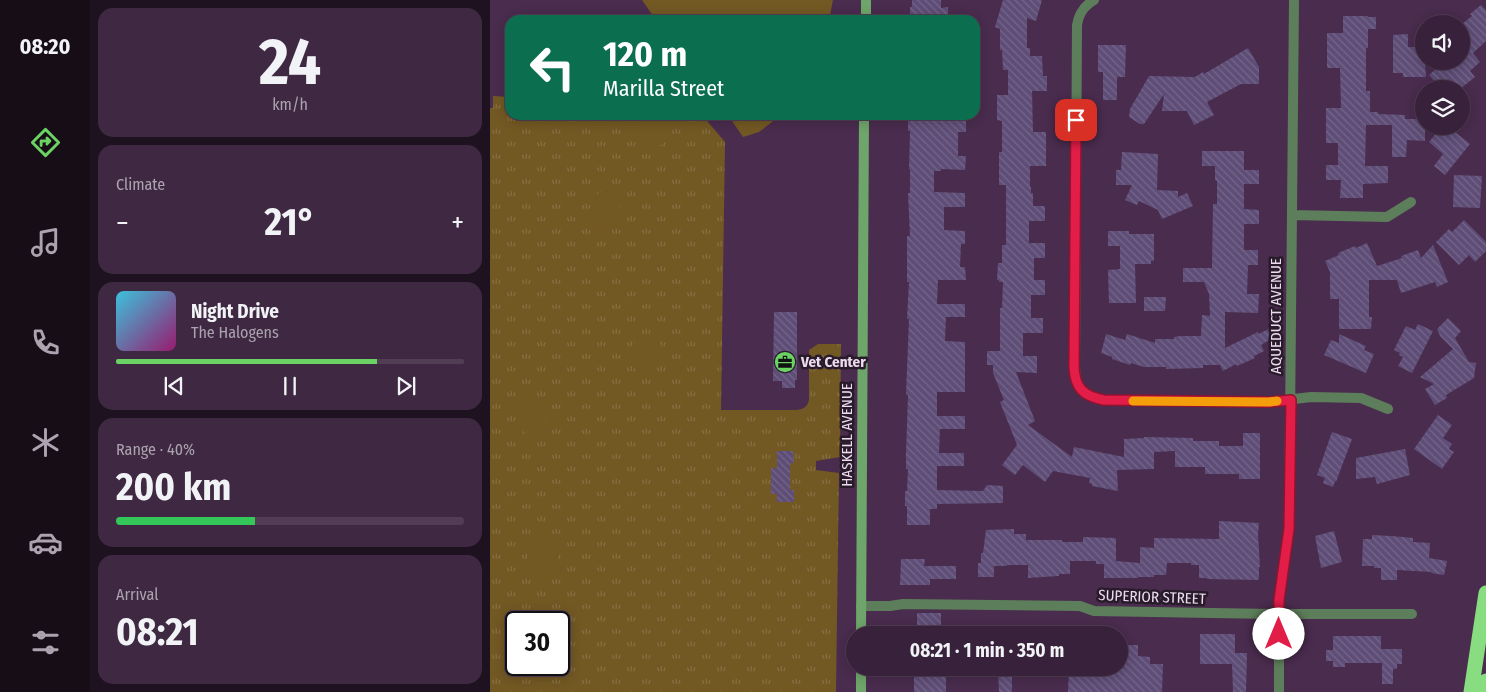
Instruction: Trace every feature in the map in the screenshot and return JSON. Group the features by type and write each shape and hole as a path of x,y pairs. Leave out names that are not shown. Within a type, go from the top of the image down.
{"highway":[{"path":"1471,692 1486,593"},
{"path":"1485,692 1486,681"}],"main road":[{"path":"866,0 866,15"},
{"name":"HASKELL AVENUE","path":"861,626 864,120"},
{"path":"861,676 861,692"}],"street":[{"name":"AQUEDUCT AVENUE","path":"1279,692 1279,600 1289,529 1294,0"},
{"path":"1092,1 1082,12 1077,25 1074,367 1076,379 1083,392 1092,398 1104,400 1269,402 1310,397 1361,398 1388,409"},
{"path":"1292,215 1388,217 1411,202"},
{"name":"SUPERIOR STREET","path":"861,606 903,604 1080,606 1094,612 1412,614"}],"green space":[{"path":"642,0 833,0 830,15 652,15"},
{"path":"493,96 505,97 505,120 706,120 725,142 721,410 797,410 803,408 809,400 809,350 818,344 841,344 840,457 816,461 816,470 839,473 836,692 490,692 490,108 493,108","holes":["777,451 793,451 793,463 790,463 790,490 794,490 794,502 777,502 777,494 771,494 771,469 777,468"]},
{"path":"639,120 665,120 670,132 666,141 659,146 644,144 636,131"},
{"path":"731,120 775,120 759,132 743,137"},
{"path":"605,190 614,194 619,201 620,209 615,223 609,228 601,229 593,225 591,215 594,199"},
{"path":"642,337 653,338 660,343 662,350 661,358 657,365 651,370 644,372 636,369 630,361 632,347"},
{"path":"527,399 536,399 546,407 542,426 532,435 520,429 516,419 518,408"},
{"path":"547,536 553,537 558,547 557,559 552,568 544,573 540,573 530,568 528,558 534,544"}],"building":[{"path":"912,0 941,0 941,8 948,7 948,15 910,15 910,7 912,7"},
{"path":"1003,0 1042,0 1036,21 1027,18 1027,48 1030,48 1030,56 1042,56 1043,76 1047,76 1047,91 1032,91 1033,132 1046,132 1046,166 1030,166 1030,187 1031,193 1033,193 1033,206 1045,206 1045,221 1029,221 1029,243 1045,243 1045,258 1034,258 1034,280 1045,280 1045,295 1031,295 1031,318 1043,318 1043,333 1023,333 1023,356 1037,356 1037,373 1016,372 1035,421 1028,425 1072,457 1074,447 1124,457 1124,439 1144,437 1193,438 1193,441 1219,441 1219,446 1243,446 1243,433 1260,433 1260,479 1239,479 1239,474 1205,474 1205,467 1175,467 1175,451 1154,452 1154,469 1117,470 1118,491 1092,486 1089,483 1090,478 1053,471 1045,482 1023,465 1015,475 1002,465 1017,445 1000,402 1004,400 993,373 993,365 987,365 987,351 1000,351 1000,308 1002,308 1003,282 997,280 998,263 1002,263 1002,245 1006,245 1006,185 999,185 999,152 1002,152 1002,121 997,120 997,95 1008,95 1008,70 1003,70 1002,50 1000,50 1000,29 995,27"},
{"path":"1481,5 1486,10 1486,41 1473,53 1480,62 1470,71 1475,77 1470,81 1434,80 1429,75 1435,70 1470,70 1470,18 1472,16 1470,14"},
{"path":"1343,16 1376,17 1376,29 1368,29 1368,48 1366,48 1366,91 1370,91 1370,112 1405,115 1405,119 1415,119 1415,135 1425,135 1425,141 1407,140 1406,157 1392,157 1392,125 1366,125 1365,166 1388,166 1388,183 1363,184 1363,198 1340,198 1341,180 1326,180 1326,165 1338,165 1338,143 1326,143 1326,108 1341,108 1340,68 1327,67 1327,33 1343,33"},
{"path":"1408,34 1408,47 1415,47 1415,70 1425,70 1426,77 1403,77 1403,73 1393,73 1393,35"},
{"path":"1098,45 1126,45 1125,77 1117,77 1117,100 1103,100 1103,72 1098,72"},
{"path":"1248,48 1259,67 1259,84 1241,84 1207,102 1214,115 1194,125 1187,111 1162,111 1164,94 1144,124 1140,124 1129,117 1130,109 1149,76 1195,77 1203,72 1204,74"},
{"path":"908,120 966,120 966,132 958,132 958,156 966,156 965,170 941,169 941,171 934,171 934,192 965,193 965,207 944,207 944,230 965,231 965,244 961,244 960,267 965,267 966,280 938,280 937,304 965,304 965,317 946,317 945,341 965,342 965,392 937,392 937,416 965,416 965,429 940,429 939,453 964,453 964,466 937,466 937,490 983,491 987,485 1003,486 1003,503 937,504 937,509 930,509 930,525 907,525 907,506 905,506 908,469 906,469 909,319 907,319 909,282 907,282 907,236 910,236 908,193 910,193 910,131 908,131"},
{"path":"1435,135 1459,135 1470,144 1445,175 1434,166 1443,154 1429,142"},
{"path":"1202,151 1244,151 1244,170 1259,170 1259,184 1244,184 1244,209 1259,210 1259,224 1244,224 1244,250 1258,250 1258,265 1248,265 1247,294 1259,294 1258,313 1225,312 1225,348 1258,332 1258,334 1269,329 1269,340 1261,345 1264,351 1254,356 1255,358 1237,366 1236,364 1223,371 1220,365 1203,365 1203,368 1166,369 1166,367 1144,367 1131,363 1130,365 1112,359 1112,357 1101,353 1106,334 1125,340 1127,334 1155,343 1155,339 1201,336 1202,315 1210,316 1209,294 1204,282 1183,282 1183,268 1212,268 1213,204 1217,204 1217,181 1215,180 1215,166 1202,166"},
{"path":"1122,152 1158,154 1157,190 1178,191 1178,197 1187,193 1193,206 1162,219 1158,210 1139,201 1137,205 1125,200 1132,185 1116,185 1116,170 1121,170"},
{"path":"1454,175 1482,176 1480,208 1453,207"},
{"path":"1464,220 1486,242 1486,251 1475,262 1469,255 1459,265 1436,242 1449,229 1452,232"},
{"path":"1108,231 1129,231 1129,234 1154,234 1154,261 1151,261 1151,264 1135,264 1136,303 1109,303 1108,270 1120,269 1120,246 1108,246"},
{"path":"1367,243 1377,266 1402,258 1401,256 1418,250 1421,258 1433,245 1448,282 1437,287 1435,282 1401,293 1397,280 1369,280 1369,317 1372,317 1371,329 1339,329 1339,299 1330,299 1330,272 1325,261 1339,255 1338,253"},
{"path":"1144,297 1166,297 1165,311 1144,311"},
{"name":"Vet Center","path":"774,312 797,312 797,380 795,380 795,388 782,388 782,381 773,381"},
{"path":"1448,318 1461,331 1455,338 1469,362 1476,363 1474,378 1446,395 1447,398 1435,405 1425,389 1434,384 1420,377 1453,349 1440,336 1437,329"},
{"path":"1418,324 1433,331 1412,373 1398,366 1403,357 1394,350 1406,326 1415,330"},
{"path":"1339,334 1366,346 1364,350 1374,354 1366,373 1324,355 1331,340 1339,343"},
{"path":"1438,415 1452,425 1443,438 1452,444 1449,449 1454,452 1442,469 1414,449"},
{"path":"1332,432 1352,439 1333,487 1323,483 1325,478 1317,475"},
{"path":"1405,449 1410,475 1377,484 1375,477 1356,479 1356,458"},
{"path":"777,451 793,451 794,463 790,463 790,490 794,490 794,502 777,502 777,494 771,494 771,468 777,468"},
{"path":"1219,521 1259,523 1259,579 1199,578 1199,565 1191,565 1191,563 1167,563 1166,575 1138,578 1104,578 1104,564 1096,564 1096,561 1070,561 1070,574 1059,574 1059,576 1028,578 1028,565 1007,565 994,566 994,577 978,577 978,563 981,563 986,530 1014,529 1014,534 1026,534 1026,540 1083,542 1083,537 1116,538 1116,561 1140,563 1140,547 1154,548 1154,538 1219,539"},
{"path":"1334,531 1342,562 1321,568 1315,536"},
{"path":"1372,535 1413,538 1413,542 1430,543 1429,558 1447,561 1444,575 1432,572 1397,570 1397,580 1381,580 1381,568 1362,566 1363,539 1372,539"},
{"path":"901,559 925,559 924,566 956,566 956,579 930,579 930,585 900,585"},
{"path":"917,613 941,613 941,626 915,626 917,625"},
{"path":"1200,634 1235,634 1235,653 1247,653 1246,692 1233,692 1232,664 1200,664"},
{"path":"1333,636 1381,636 1381,649 1402,649 1402,664 1397,664 1397,669 1393,669 1393,684 1382,684 1382,663 1345,663 1345,667 1333,667 1333,661 1326,661 1326,650 1333,650"},
{"path":"1128,645 1138,645 1138,656 1150,657 1150,664 1163,664 1162,692 1068,692 1069,676 1128,676"},
{"path":"914,676 946,676 946,692 914,692"},
{"path":"998,676 1012,676 1012,692 999,692"}],"slow traffic":[{"path":"1133,401 1277,401"}],"place":[{"name":"Vet Center","path":"785,362"}],"route":[{"path":"1076,120 1074,367 1076,379 1083,392 1092,398 1104,400 1269,402 1291,400 1289,529 1279,600 1279,634"}]}
